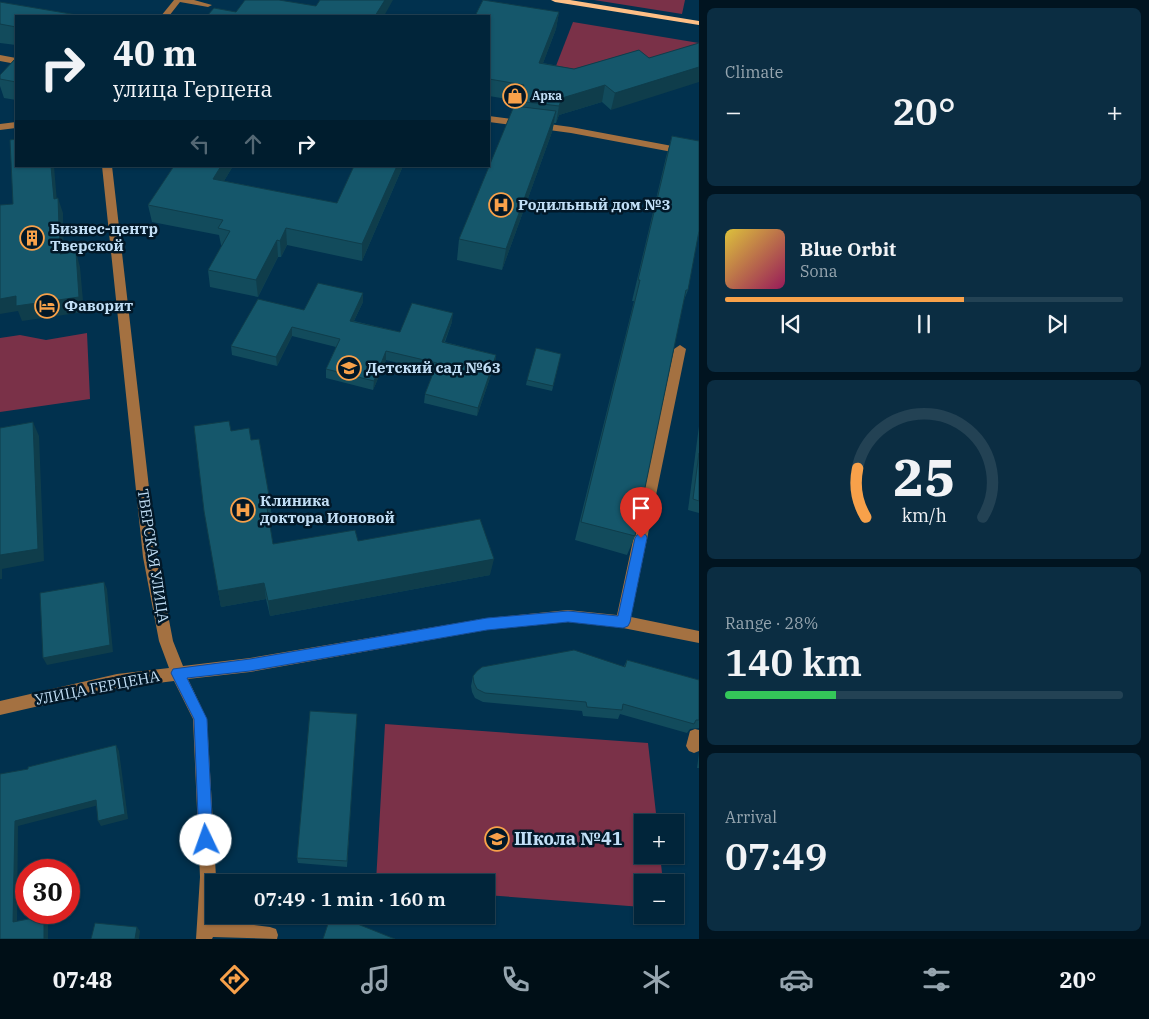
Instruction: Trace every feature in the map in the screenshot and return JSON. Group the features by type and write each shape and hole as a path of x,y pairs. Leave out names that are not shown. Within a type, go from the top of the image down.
{"main road":[{"path":"556,0 699,23"}],"street":[{"path":"165,15 180,0 208,5"},
{"path":"0,58 15,61"},
{"path":"490,119 571,130 699,154"},
{"path":"0,127 15,125"},
{"name":"ТВЕРСКАЯ УЛИЦА","path":"107,167 150,557 166,641 178,673 200,719 208,877 205,933"},
{"path":"623,622 680,349"},
{"name":"УЛИЦА ГЕРЦЕНА","path":"0,708 117,681 250,665 487,624 568,616 623,622 699,638"},
{"path":"205,933 270,935"}],"shaded area":[{"path":"594,0 685,0 682,14"},
{"path":"573,22 699,43 699,56 549,84"},
{"path":"87,333 90,399 0,412 0,338 20,335 46,340"},
{"path":"385,724 648,743 656,814 634,814 634,864 661,864 662,874 634,874 634,906 495,896 495,874 376,874"}],"building":[{"path":"245,0 279,0 316,6 320,0 385,0 376,15 208,15 214,8 236,12"},
{"path":"483,0 559,12 539,63 574,69 639,50 649,58 699,43 699,67 615,93 605,85 562,98 559,106 518,101 524,85 490,79 490,15 476,15"},
{"path":"0,2 77,15 15,15 15,27 0,24"},
{"path":"15,59 15,82 0,79 0,75"},
{"path":"514,106 556,111 506,249 459,239"},
{"path":"672,136 699,141 699,231 635,536 581,522 640,280 638,280"},
{"path":"15,139 15,167 51,167 54,199 58,198 60,254 76,252 79,297 16,306 16,296 0,299 0,205 13,204 10,140"},
{"path":"173,167 220,167 213,179 337,203 354,167 397,167 362,244 286,228 280,241 277,240 256,280 208,270 230,231 218,228 223,220 148,205"},
{"path":"318,283 363,293 350,321 400,332 412,303 453,313 442,342 496,355 478,408 425,394 437,363 386,351 374,381 326,369 340,339 292,327 276,357 231,346 258,299 304,310"},
{"path":"536,348 561,354 553,386 527,380"},
{"path":"229,421 231,431 249,428 251,440 259,439 270,501 266,502 273,544 355,530 358,541 480,519 494,559 268,601 264,583 218,591 204,511 194,426"},
{"path":"33,422 38,549 0,555 0,428"},
{"path":"699,453 699,501 693,499"},
{"path":"104,582 110,645 43,658 40,593"},
{"path":"574,650 625,667 627,660 699,680 699,720 696,720 694,724 623,704 622,710 587,707 586,702 485,693 477,689 474,683 473,676 482,667"},
{"path":"310,711 357,714 347,861 297,858"},
{"path":"116,745 125,814 98,821 96,800 15,821 13,922 15,922 15,924 44,924 44,939 0,939 0,774 28,769 28,767"},
{"path":"95,923 137,927 135,939 91,939"},
{"path":"328,924 358,924 395,939 323,939"}],"place":[{"name":"Арка","path":"515,96"},
{"name":"Родильный дом №3","path":"501,205"},
{"name":"Бизнес-центр Тверской","path":"32,238"},
{"name":"Фаворит","path":"47,306"},
{"name":"Детский сад №63","path":"349,368"},
{"name":"Клиника доктора Ионовой","path":"243,510"},
{"name":"Школа №41","path":"497,839"}],"route":[{"path":"206,840 200,719 178,673 250,665 487,624 568,616 623,622 641,538"}]}
